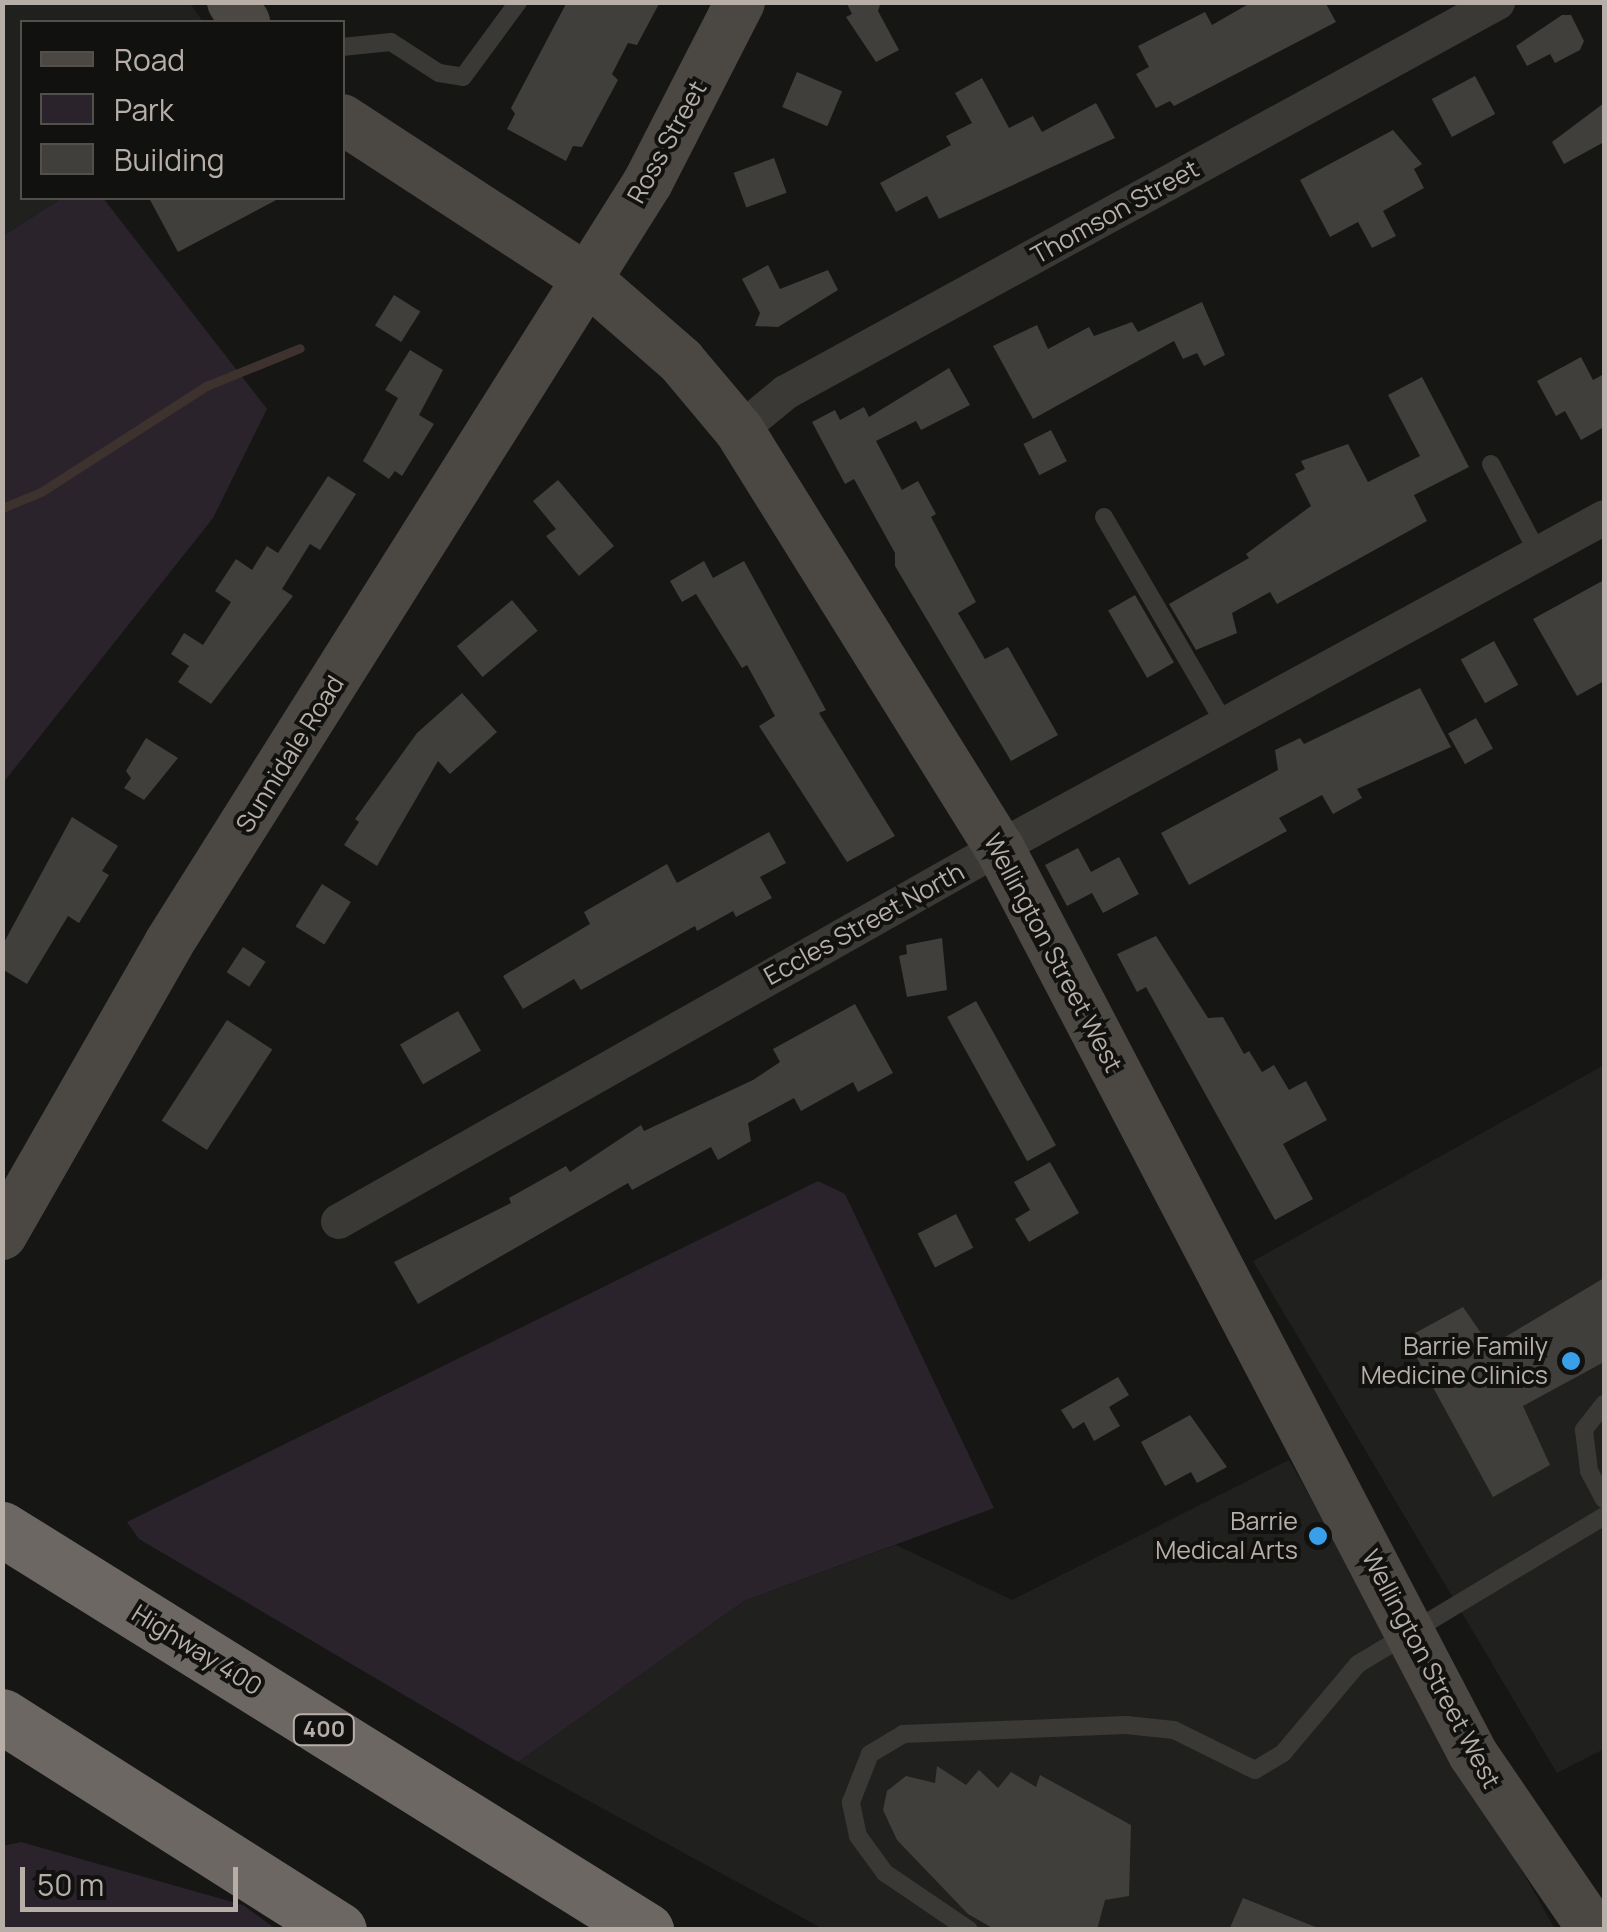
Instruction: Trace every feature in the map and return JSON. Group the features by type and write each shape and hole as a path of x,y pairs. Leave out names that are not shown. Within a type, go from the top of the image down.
{"highway":[{"name":"Highway 400","path":"2,1529 646,1930"},
{"path":"2,1716 339,1930"}],"street":[{"name":"Ross Street","path":"586,278 648,182 740,2"},
{"name":"Thomson Street","path":"739,430 785,392 1498,2"},
{"name":"Wellington Street West","path":"345,121 586,278 681,360 739,430 999,847 1498,1796 1593,1930"},
{"name":"Sunnidale Road","path":"2,1235 169,944 586,278"},
{"name":"Eccles Street North","path":"338,1221 999,847 1604,517"}],"lane":[{"path":"345,48 391,42 439,73 463,77 518,2"},
{"path":"1490,464 1538,553"},
{"path":"1104,517 1225,724"},
{"path":"1604,1404 1584,1430 1588,1471 1604,1499"},
{"path":"969,1930 886,1873 858,1836 851,1802 870,1754 903,1734 1126,1725 1174,1730 1255,1770 1283,1753 1358,1664 1604,1516"}],"shaded area":[{"path":"3,3 190,3 202,20 20,20 20,200 59,200 3,236"},
{"path":"1604,1065 1604,1749 1557,1773 1253,1261"},
{"path":"1289,1460 1555,1929 823,1929 518,1762 744,1601 896,1545 1012,1600"}],"green space":[{"path":"59,200 105,200 267,409 213,518 3,783 3,236"},
{"path":"818,1181 845,1194 994,1508 744,1601 518,1762 139,1539 127,1522"},
{"path":"21,1842 243,1905 276,1929 3,1929 3,1846"}],"building":[{"path":"567,2 660,2 637,45 628,43 612,74 618,80 582,147 573,146 566,161 507,129 515,114 511,108"},
{"path":"846,2 881,2 878,11 899,50 876,62 846,17 852,14"},
{"path":"1252,2 1325,2 1336,22 1174,106 1170,101 1156,108 1136,74 1149,67 1138,46 1205,12 1212,25"},
{"path":"1562,15 1571,15 1584,41 1580,50 1555,63 1550,54 1527,66 1516,46"},
{"path":"797,72 842,91 827,126 782,107"},
{"path":"1475,76 1495,114 1452,137 1432,99"},
{"path":"982,78 1009,128 1033,116 1042,132 1096,103 1115,138 939,219 927,196 896,212 880,183 951,145 946,136 972,123 955,93"},
{"path":"1604,103 1604,142 1564,164 1552,142"},
{"path":"1393,130 1422,164 1414,169 1424,188 1383,211 1396,236 1372,248 1358,222 1330,237 1300,180"},
{"path":"774,158 787,193 746,207 734,173"},
{"path":"150,200 276,200 178,252"},
{"path":"768,265 780,289 828,270 838,290 778,327 755,326 760,313 742,279"},
{"path":"394,295 420,311 401,342 375,326"},
{"path":"1202,302 1225,355 1204,366 1197,353 1183,359 1174,341 1033,419 993,346 1037,325 1048,349 1089,327 1094,336 1132,322 1138,332"},
{"path":"410,350 443,370 419,415 434,424 402,476 395,471 389,479 363,461 398,398 385,390"},
{"path":"1581,357 1593,380 1604,374 1604,427 1581,440 1565,411 1556,416 1537,381"},
{"path":"949,368 970,405 921,430 916,421 876,441 902,490 918,481 936,514 931,517 976,602 958,613 985,659 1008,647 1058,735 1011,761 895,566 895,553 854,479 845,484 812,422 835,410 840,420 864,407 869,417"},
{"path":"1422,377 1469,467 1414,495 1427,521 1277,604 1270,592 1232,613 1237,633 1196,650 1169,604 1249,558 1246,554 1311,506 1295,474 1305,469 1301,461 1348,444 1368,482 1420,456 1388,395"},
{"path":"1051,430 1067,461 1039,475 1023,444"},
{"path":"328,476 356,494 320,550 310,544 282,589 293,596 211,704 178,682 189,666 171,654 184,633 203,645 231,602 215,591 236,559 252,570 267,546 278,553"},
{"path":"558,480 614,546 579,576 546,536 556,529 533,501"},
{"path":"704,561 713,578 744,561 826,710 819,713 895,836 847,862 759,726 775,716 747,665 742,668 696,594 682,602 670,581"},
{"path":"1604,580 1604,681 1577,696 1533,619"},
{"path":"1135,595 1174,663 1147,678 1108,610"},
{"path":"512,600 538,631 483,677 457,646"},
{"path":"1494,641 1518,685 1485,703 1461,659"},
{"path":"1420,688 1451,747 1357,789 1362,798 1333,814 1322,795 1279,818 1287,831 1189,885 1161,833 1278,770 1275,750 1300,738 1304,744"},
{"path":"462,693 497,732 450,774 438,761 377,866 344,845 359,822 355,819 417,733"},
{"path":"1476,718 1493,749 1465,764 1448,734"},
{"path":"146,738 178,758 144,800 124,788 131,778 126,771"},
{"path":"72,817 118,846 102,871 109,875 79,923 68,916 27,984 2,969 2,946"},
{"path":"769,832 786,863 760,877 772,898 736,917 733,911 697,931 695,926 581,990 574,979 523,1009 503,976 590,924 584,912 667,864 677,883"},
{"path":"1078,848 1091,872 1119,857 1139,894 1103,913 1092,893 1067,906 1045,865"},
{"path":"322,884 351,902 324,944 296,926"},
{"path":"1156,936 1208,1018 1223,1017 1244,1054 1249,1051 1262,1072 1274,1065 1289,1090 1306,1081 1327,1120 1283,1144 1313,1199 1275,1220 1146,987 1137,992 1117,954"},
{"path":"942,938 947,990 907,997 899,956 907,954 906,945"},
{"path":"243,947 266,962 249,987 227,972"},
{"path":"976,1001 1056,1145 1027,1161 947,1017"},
{"path":"855,1004 893,1073 858,1092 853,1082 801,1111 794,1098 748,1123 751,1141 718,1160 711,1147 632,1190 628,1183 418,1304 394,1262 511,1203 509,1198 566,1166 570,1172 641,1125 644,1131 753,1080 780,1062 773,1049"},
{"path":"458,1011 481,1051 423,1084 400,1044"},
{"path":"227,1020 272,1049 207,1150 162,1121"},
{"path":"1050,1162 1079,1213 1029,1242 1015,1219 1030,1210 1014,1182"},
{"path":"956,1214 973,1248 935,1267 918,1234"},
{"path":"1604,1278 1604,1362 1523,1406 1550,1465 1493,1497 1406,1338 1463,1307 1490,1346"},
{"path":"1118,1377 1129,1395 1109,1407 1120,1426 1094,1441 1084,1422 1073,1429 1061,1410"},
{"path":"1190,1415 1227,1467 1197,1483 1191,1472 1165,1486 1141,1442"},
{"path":"937,1766 966,1785 979,1770 998,1788 1011,1772 1036,1787 1040,1775 1131,1825 1129,1896 1105,1900 1097,1930 996,1930 968,1914 897,1840 883,1810 887,1791 906,1776 935,1783"},
{"path":"1243,1898 1318,1928 1318,1930 1229,1930"}],"waterway":[{"path":"2,508 41,492 206,386 300,348"}],"place":[{"name":"Barrie Family Medicine Clinics","path":"1571,1361"},
{"name":"Barrie Medical Arts","path":"1318,1536"}]}
